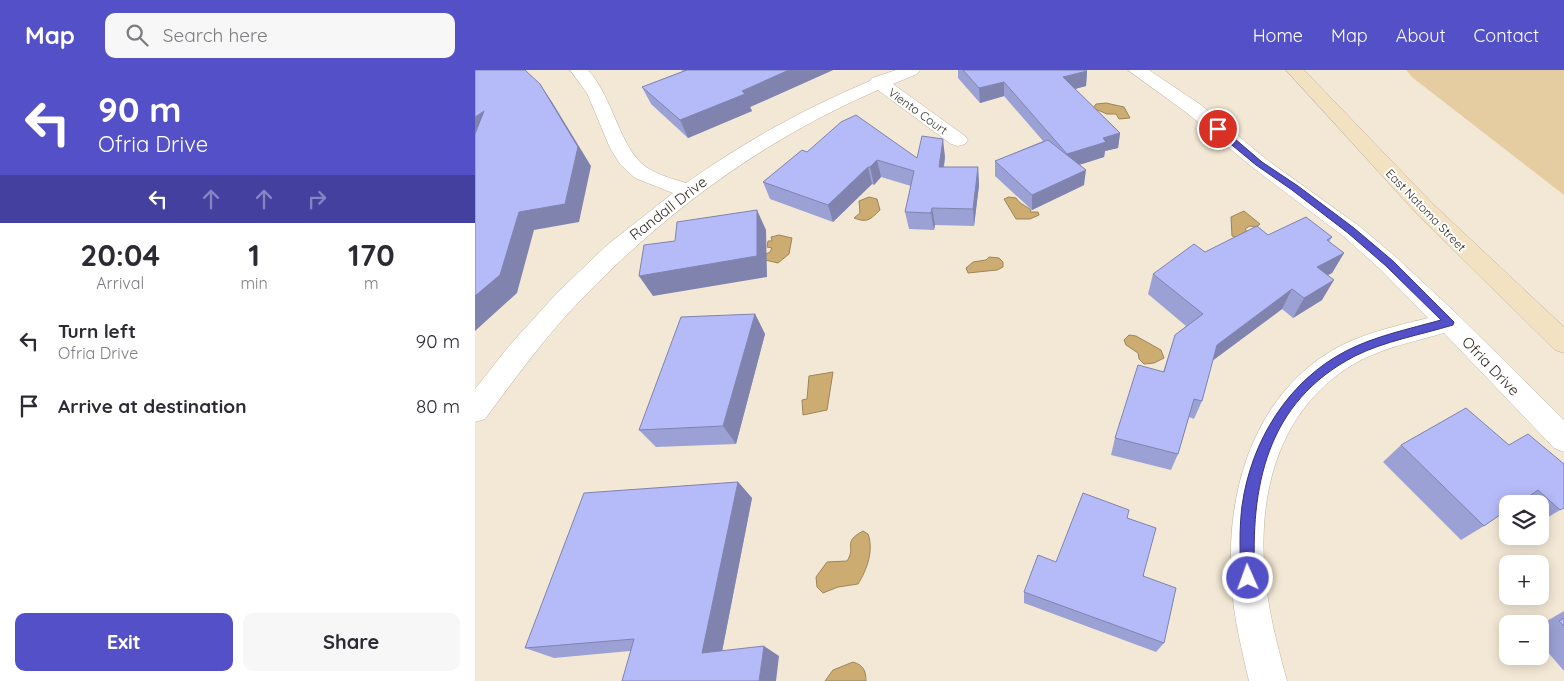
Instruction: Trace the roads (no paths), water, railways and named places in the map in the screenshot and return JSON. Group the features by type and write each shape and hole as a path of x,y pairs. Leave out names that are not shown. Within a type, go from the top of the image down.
{"main road":[{"name":"East Natoma Street","path":"1295,70 1418,204 1497,282 1564,343"}],"street":[{"path":"579,70 595,89 628,160 638,171 687,191"},
{"name":"Randall Drive","path":"475,410 530,339 587,277 643,226 687,191 776,132 828,104 911,70"},
{"name":"Ofria Drive","path":"1137,70 1195,109 1259,163 1351,230 1449,322 1564,439"},
{"name":"Viento Court","path":"878,82 958,140"},
{"path":"1268,681 1254,620 1248,578 1246,541 1249,506 1255,475 1264,447 1291,401 1309,382 1329,367 1350,354 1374,343 1449,322"}]}
